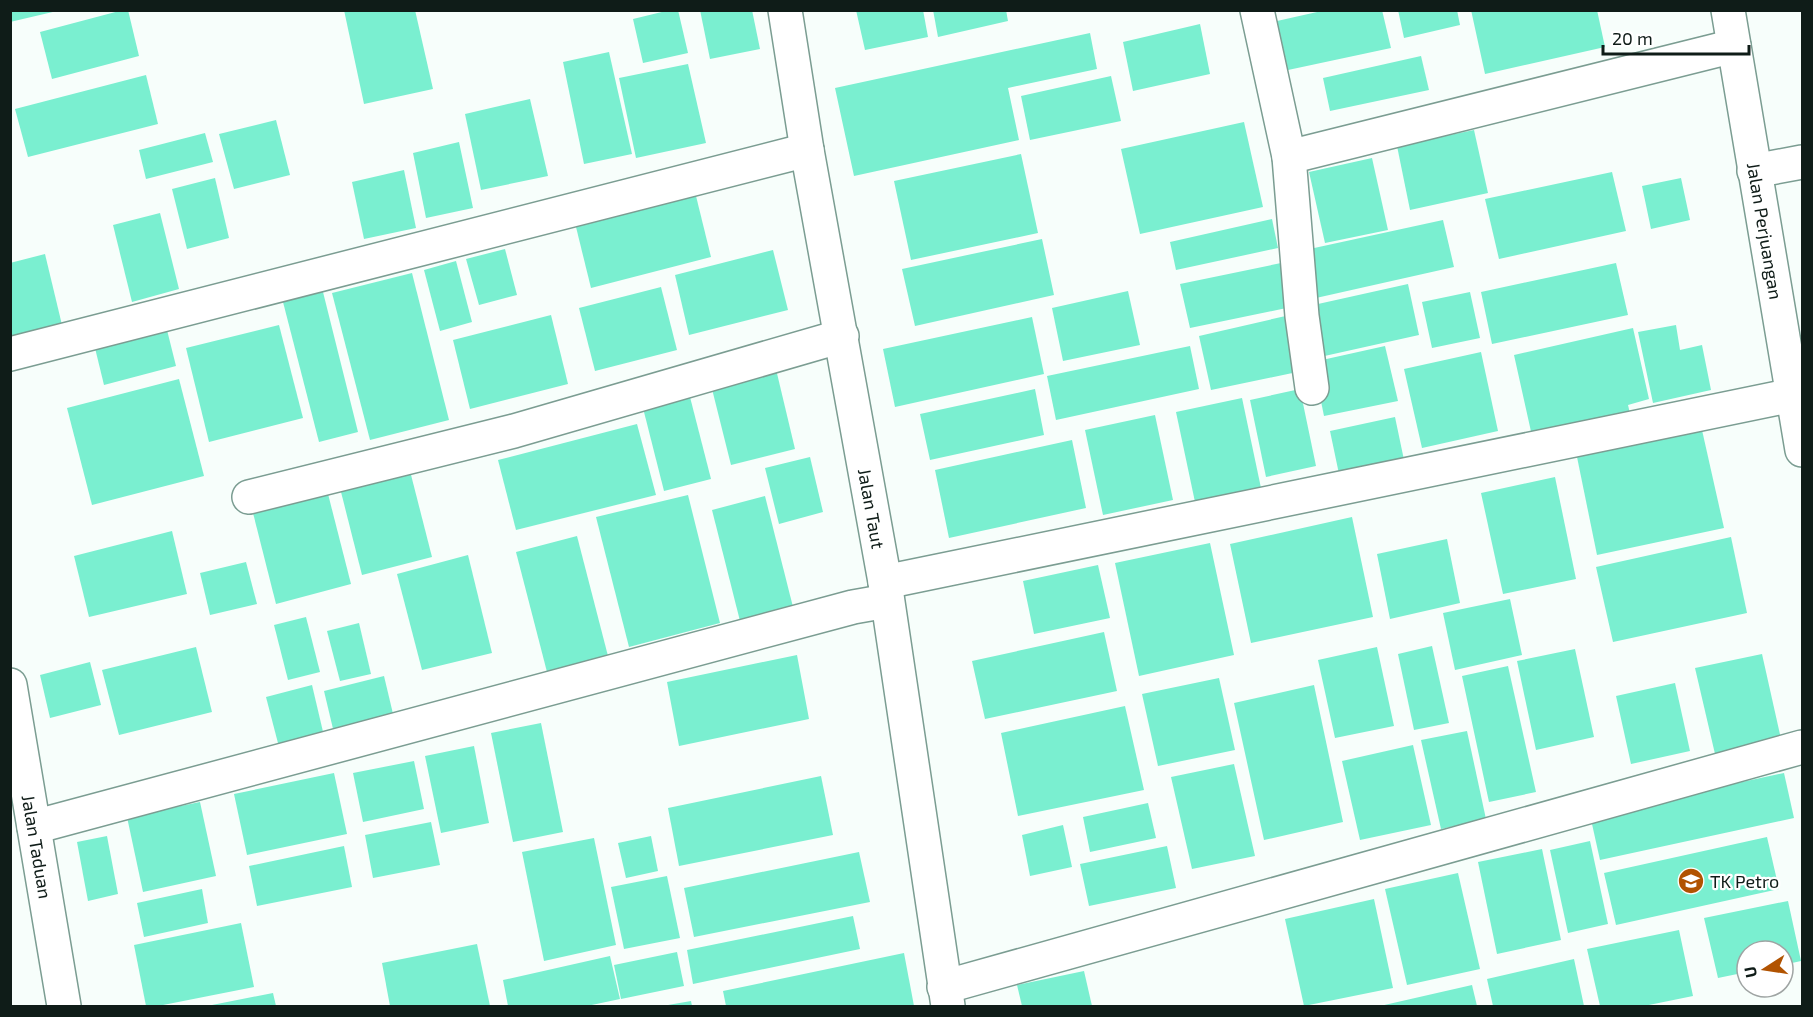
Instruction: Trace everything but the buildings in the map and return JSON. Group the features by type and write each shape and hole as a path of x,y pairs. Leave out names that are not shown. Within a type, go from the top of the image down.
{"street":[{"name":"Jalan Taut","path":"784,10 886,591 946,997"},
{"path":"1257,10 1289,157 1302,316 1312,388"},
{"name":"Jalan Perjuangan","path":"1728,10 1803,450"},
{"path":"1289,157 1734,46"},
{"path":"10,354 807,150"},
{"path":"1754,171 1803,162"},
{"path":"249,497 514,431 842,336"},
{"path":"34,827 853,608 886,591 1793,395"},
{"name":"Jalan Taduan","path":"12,697 64,1006"},
{"path":"946,997 1803,747"}],"place":[{"name":"TK Petro","path":"1691,881"}]}
